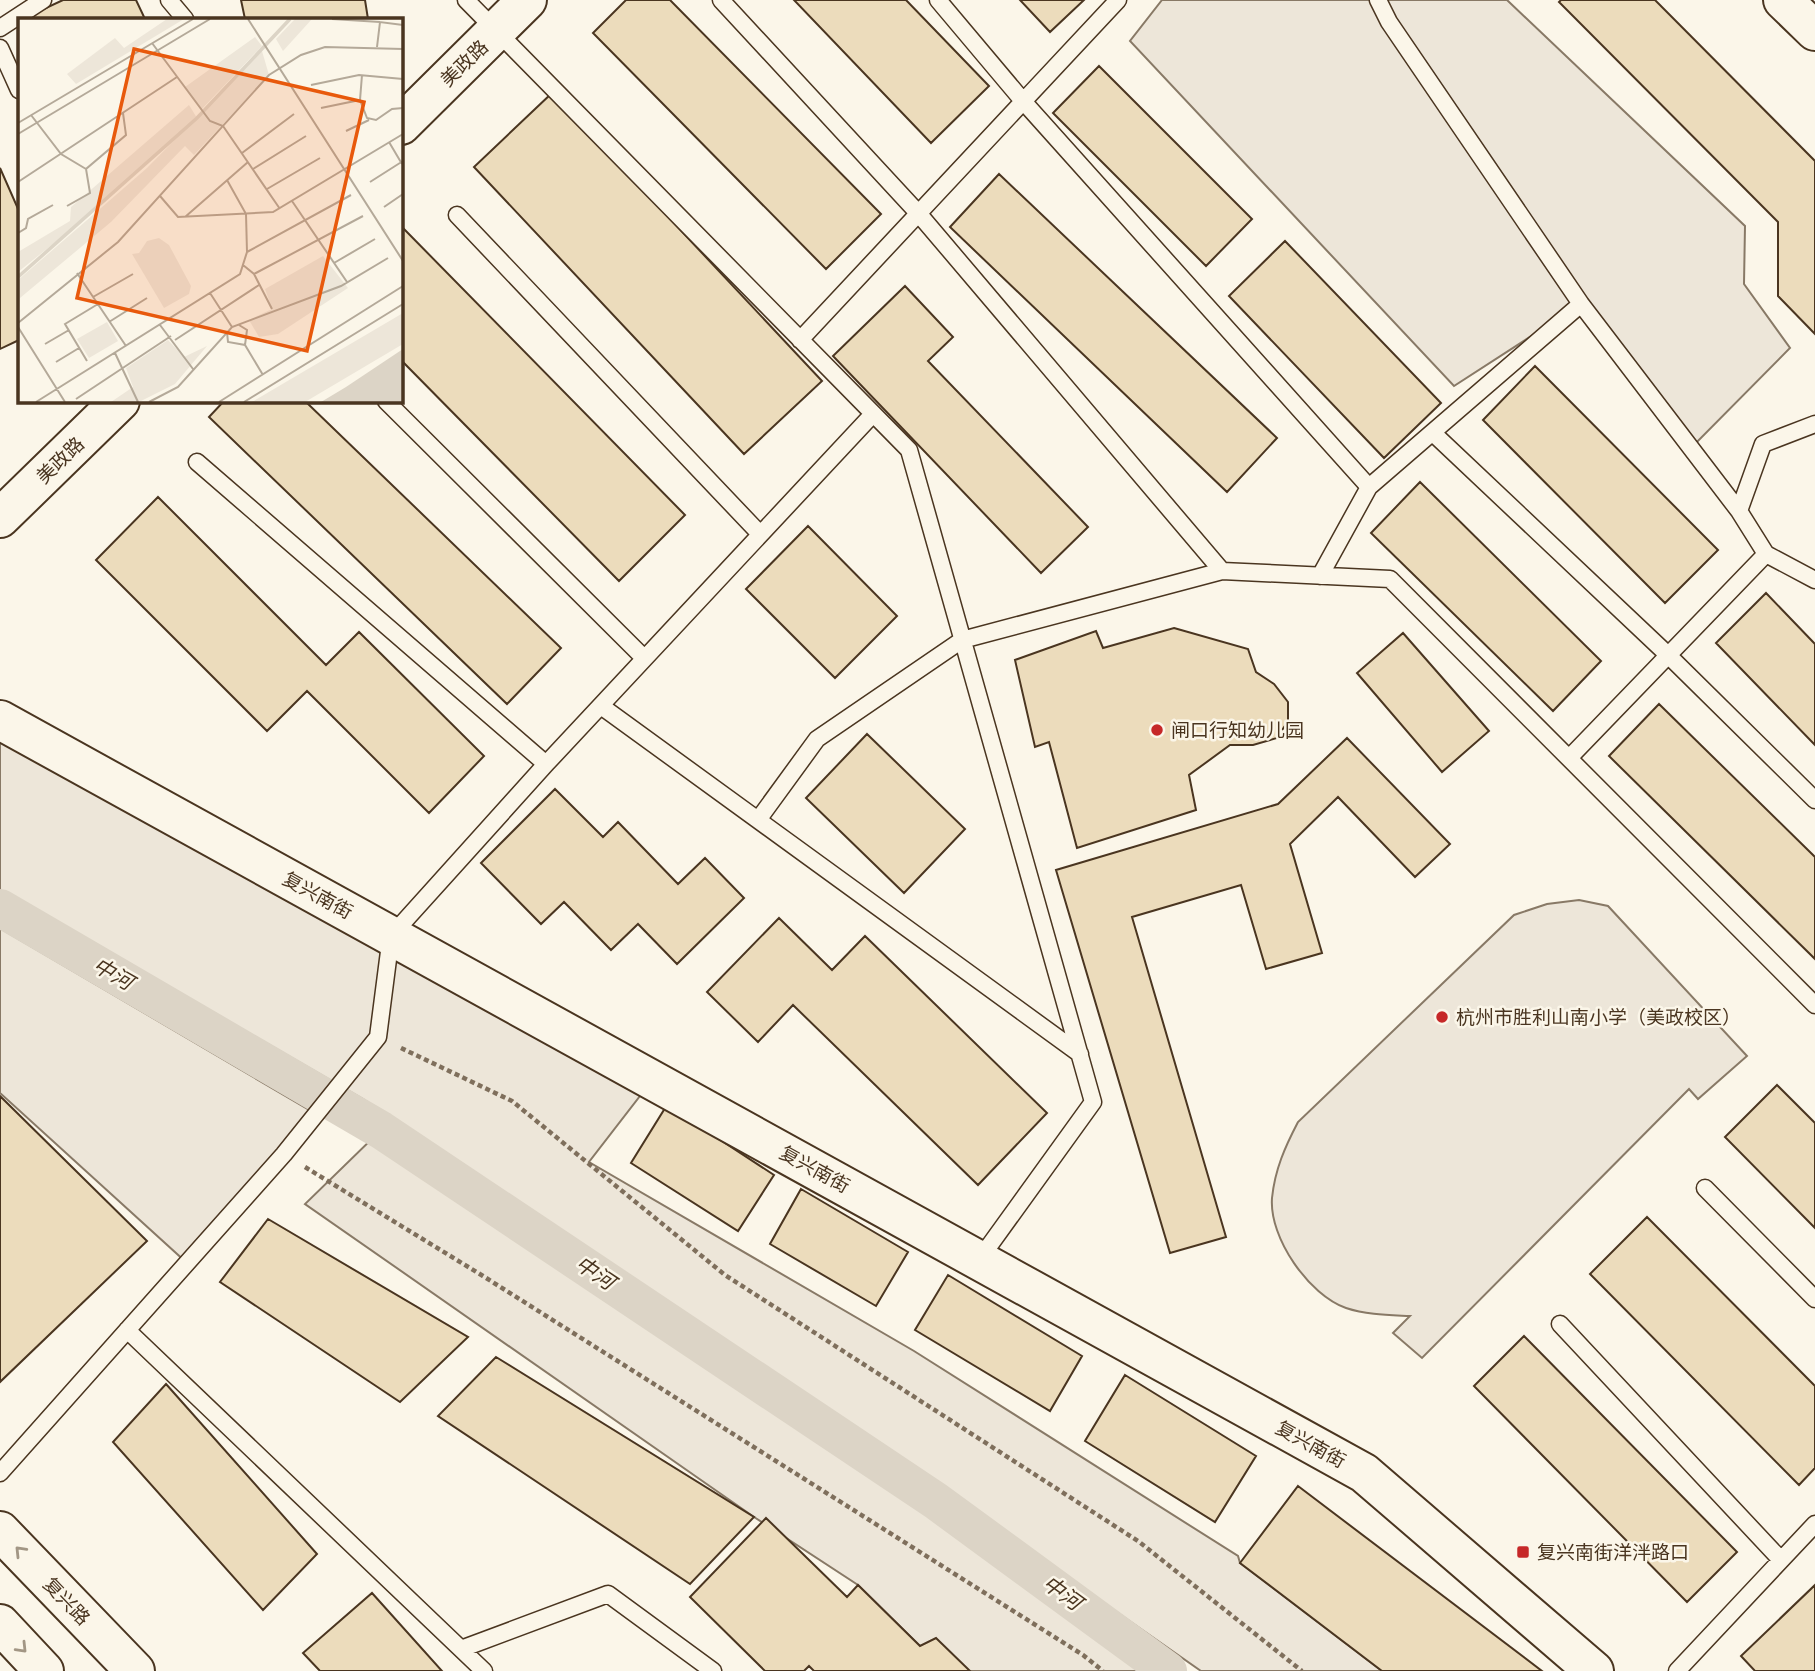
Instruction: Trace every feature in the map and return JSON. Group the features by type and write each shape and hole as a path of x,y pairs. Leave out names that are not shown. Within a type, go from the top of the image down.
{"street":[{"name":"美政路","path":"402,124 527,0"},
{"path":"1783,0 1815,31"},
{"name":"美政路","path":"0,518 119,402"},
{"name":"复兴南街","path":"0,720 1364,1473 1594,1671"},
{"name":"复兴路","path":"0,1531 135,1671"},
{"path":"0,1624 44,1671"}],"lane":[{"path":"0,28 43,0"},
{"path":"169,0 184,18"},
{"path":"466,0 909,450 1093,1102 979,1260"},
{"path":"721,0 918,213 1222,571"},
{"path":"938,0 1023,101 1369,487"},
{"path":"800,340 1118,0"},
{"path":"1378,0 1390,22 1581,304 1739,511 1766,554 1814,578"},
{"path":"0,48 18,88"},
{"path":"457,215 760,534"},
{"path":"1320,576 1369,487 1581,304"},
{"path":"387,402 644,658"},
{"path":"0,1473 284,1154 378,1037 391,936 546,764 873,414"},
{"path":"1739,511 1763,444 1815,424"},
{"path":"1433,433 1668,655 1815,800"},
{"path":"197,462 546,764"},
{"path":"1569,758 1766,554"},
{"path":"758,820 817,739 962,640 1222,571 1390,579 1815,1005"},
{"path":"601,706 1080,1054"},
{"path":"1705,1188 1815,1299"},
{"path":"1560,1324 1781,1560"},
{"path":"127,1330 484,1671"},
{"path":"1677,1671 1815,1524"},
{"path":"461,1648 608,1594 713,1671"}],"path":[{"path":"378,1037 512,1101 725,1275 1138,1541 1302,1671"},
{"path":"284,1154 483,1276 1083,1655 1103,1671"}],"shaded area":[{"path":"1162,0 1507,0 1745,226 1744,284 1790,348 1691,448 1581,304 1454,386 1130,41"},
{"path":"0,721 643,1092 589,1162 914,1351 1238,1556 1240,1563 1382,1671 1201,1671 806,1395 363,1099 0,890"},
{"path":"1579,900 1608,906 1747,1056 1698,1099 1689,1089 1422,1358 1393,1333 1410,1316 1346,1308 1318,1291 1294,1263 1284,1247 1273,1214 1273,1187 1281,1158 1298,1122 1514,915 1547,904"},
{"path":"0,928 316,1114 187,1263 0,1093"},
{"path":"381,1130 726,1360 1166,1671 954,1671 920,1646 858,1585 754,1517 305,1204"}],"building":[{"path":"63,0 136,0 145,18 35,18 33,14"},
{"path":"241,0 365,0 368,18 245,18"},
{"path":"626,0 670,0 881,214 826,269 593,33"},
{"path":"794,0 906,0 989,86 931,143"},
{"path":"1020,0 1084,0 1050,32"},
{"path":"1655,0 1815,161 1815,334 1778,296 1778,222 1559,2"},
{"path":"1099,66 1252,219 1206,266 1053,113"},
{"path":"552,93 822,381 744,454 474,167"},
{"path":"0,168 18,209 18,340 0,349"},
{"path":"999,174 1277,438 1227,492 950,227"},
{"path":"403,228 685,515 619,581 402,361"},
{"path":"1285,241 1441,403 1384,458 1229,296"},
{"path":"905,286 953,337 928,361 1088,527 1041,573 833,356"},
{"path":"1535,366 1718,550 1665,603 1483,420"},
{"path":"223,402 306,402 561,648 507,704 209,417"},
{"path":"1420,482 1601,661 1553,711 1371,533"},
{"path":"158,497 326,665 359,632 484,756 429,813 307,691 267,731 96,560"},
{"path":"808,526 897,616 835,678 746,589"},
{"path":"1766,593 1815,644 1815,745 1716,643"},
{"name":"闸口行知幼儿园","path":"1174,628 1248,649 1256,672 1274,684 1288,702 1288,721 1277,738 1253,745 1230,745 1189,775 1196,810 1077,848 1049,742 1035,747 1015,660 1096,631 1103,648"},
{"path":"1403,633 1489,731 1442,772 1357,673"},
{"path":"1659,704 1815,857 1815,959 1609,756"},
{"path":"867,734 965,829 904,893 806,798"},
{"path":"1347,738 1450,844 1415,877 1338,797 1290,844 1322,953 1266,969 1241,885 1132,917 1226,1237 1170,1253 1056,870 1278,804"},
{"path":"555,789 603,837 618,822 678,884 705,858 744,898 677,964 638,924 611,950 564,902 541,924 481,863"},
{"path":"779,918 832,970 865,936 1047,1113 978,1185 793,1005 758,1042 707,992"},
{"path":"1777,1085 1815,1123 1815,1228 1725,1137"},
{"path":"0,1096 147,1241 0,1382"},
{"path":"667,1105 774,1175 738,1231 631,1163"},
{"path":"801,1189 908,1252 876,1306 770,1244"},
{"path":"1647,1217 1815,1386 1815,1468 1799,1485 1590,1274"},
{"path":"268,1219 468,1337 400,1402 220,1282"},
{"path":"948,1275 1082,1356 1050,1411 915,1330"},
{"path":"1524,1336 1737,1552 1687,1602 1474,1386"},
{"path":"496,1357 754,1517 690,1584 438,1416"},
{"path":"1125,1375 1256,1456 1215,1522 1085,1441"},
{"path":"166,1384 317,1554 263,1610 113,1442"},
{"path":"1298,1486 1542,1671 1382,1671 1240,1563"},
{"path":"766,1518 847,1597 858,1585 920,1646 936,1638 970,1671 814,1671 809,1666 804,1671 765,1671 690,1597"},
{"path":"1815,1585 1815,1671 1755,1671 1741,1656"},
{"path":"372,1593 442,1671 320,1671 303,1653"}],"waterway":[{"name":"中河","path":"0,908 381,1130 936,1501 1168,1671"}],"place":[{"name":"闸口行知幼儿园","path":"1157,730"},
{"name":"杭州市胜利山南小学（美政校区）","path":"1442,1017"},
{"name":"复兴南街洋泮路口","path":"1523,1552"}]}
